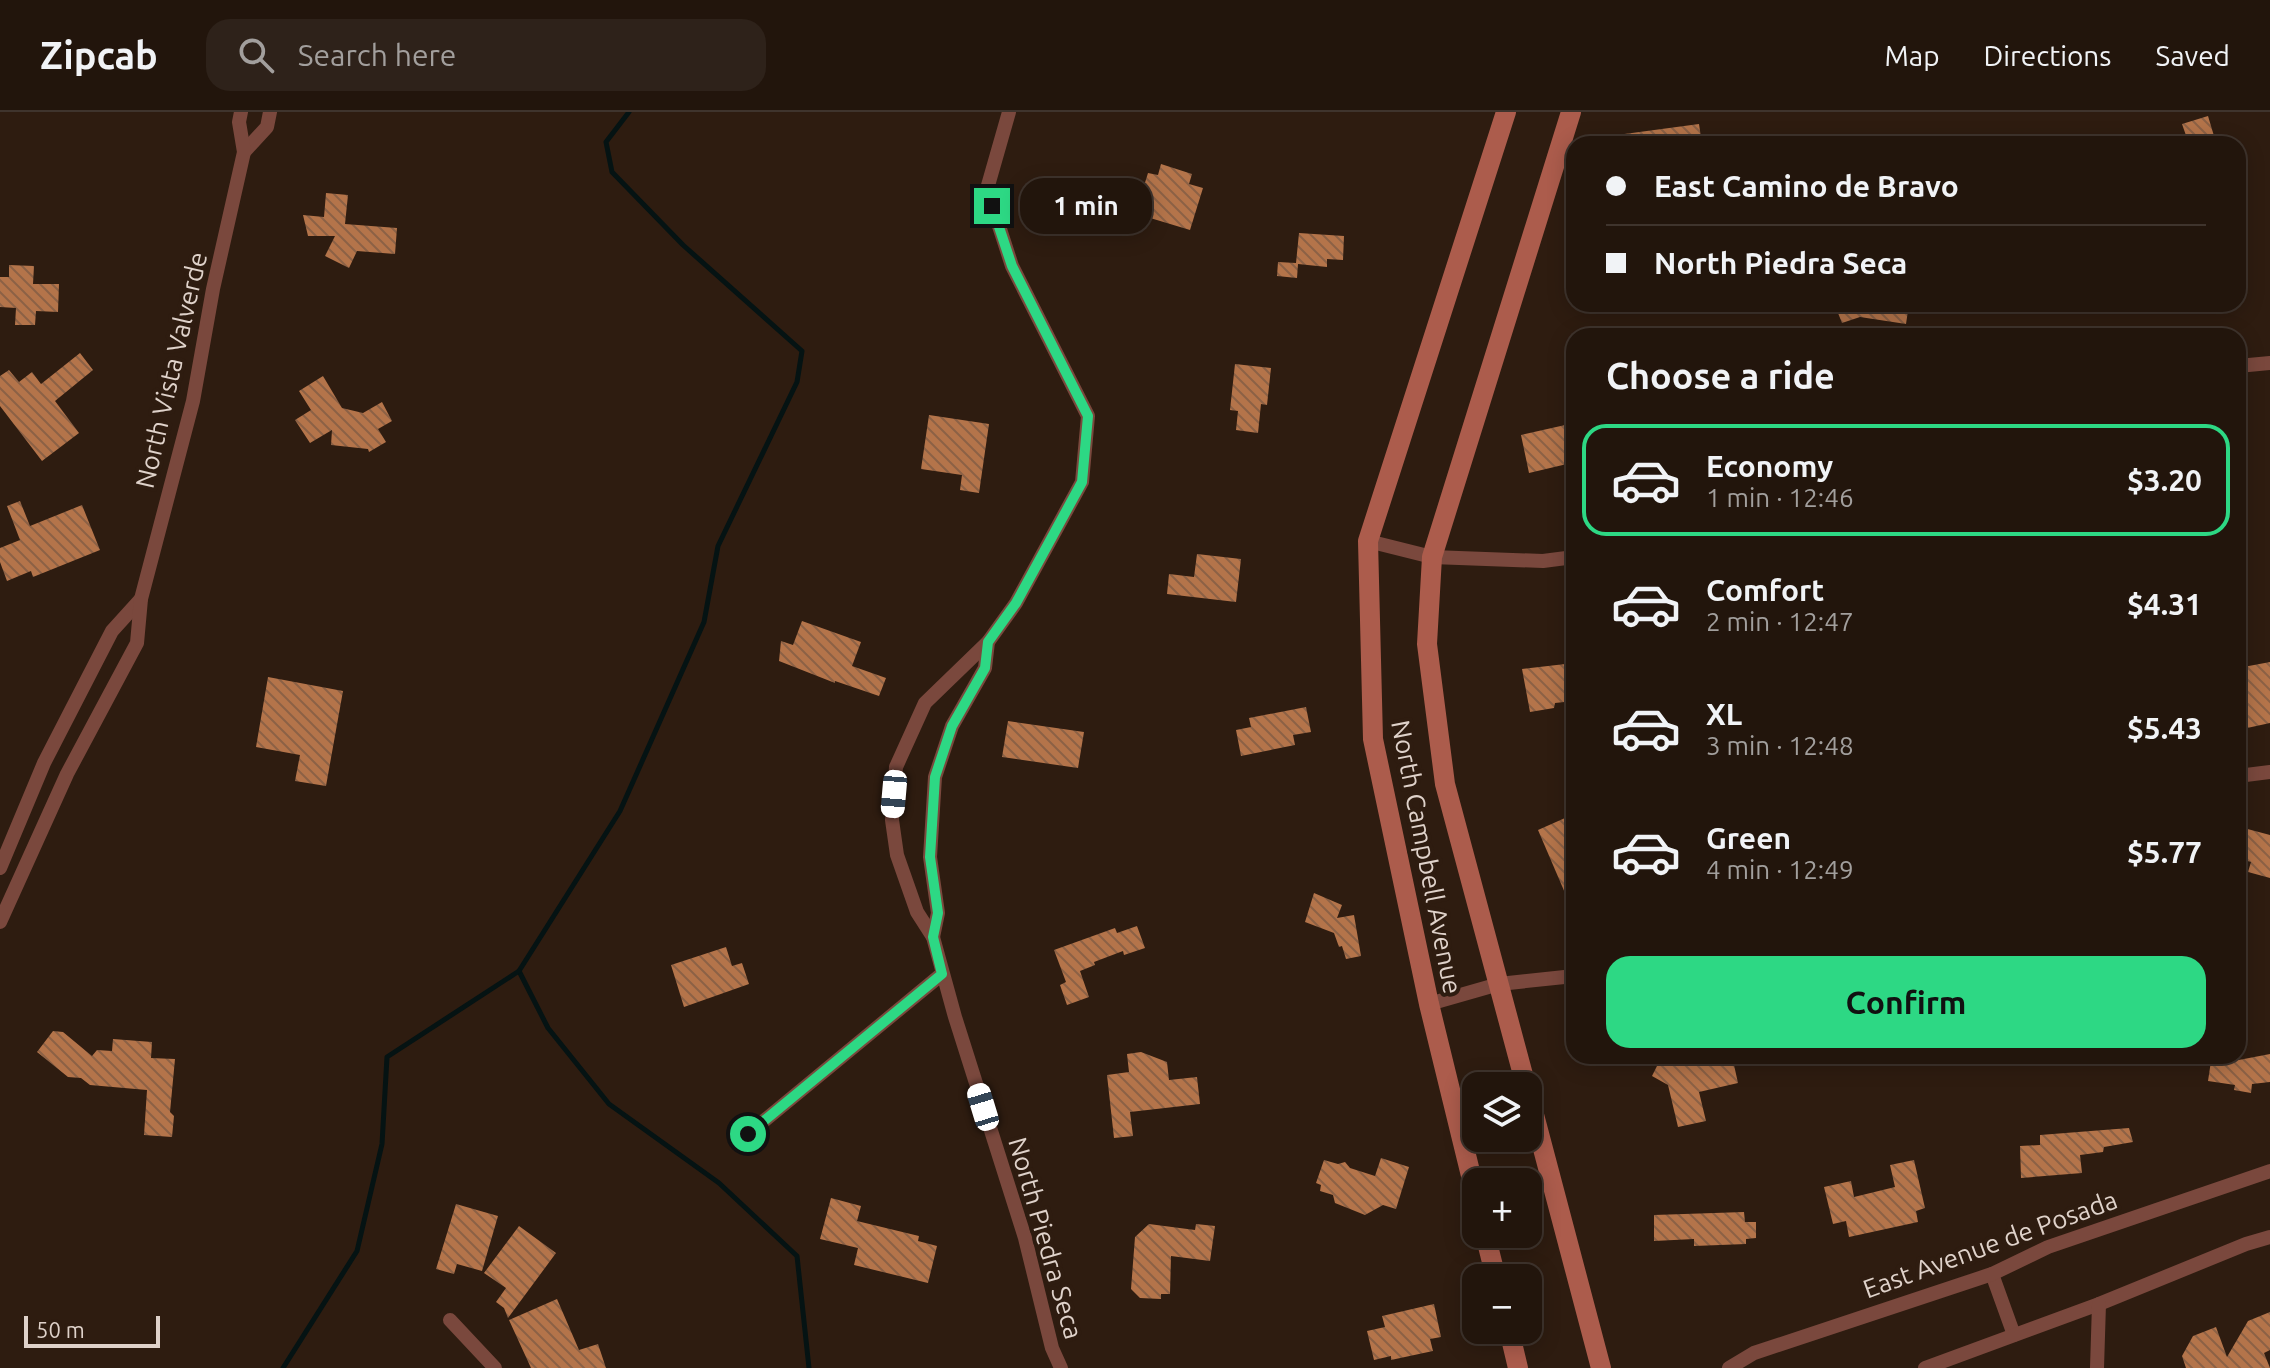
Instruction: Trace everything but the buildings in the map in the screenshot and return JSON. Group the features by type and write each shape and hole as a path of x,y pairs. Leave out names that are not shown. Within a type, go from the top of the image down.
{"main road":[{"name":"North Campbell Avenue","path":"1469,1168 1429,1004 1373,739 1368,541 1506,112"},
{"name":"North Campbell Avenue","path":"1522,1072 1445,784 1427,644 1432,557 1571,112"},
{"path":"1542,1145 1601,1368"},
{"path":"1512,1344 1518,1368"}],"street":[{"name":"North Vista Valverde","path":"0,922 67,774 137,643 141,599 193,401 213,289 244,152 239,122 241,112"},
{"name":"North Vista Valverde","path":"244,152 267,127 270,112"},
{"name":"North Piedra Seca","path":"1009,112 987,189 1012,266 1088,416 1082,482 1016,603 988,642 925,703 896,767 892,820 897,855 917,912 933,937 1025,1238 1052,1348 1061,1368"},
{"path":"2246,365 2270,363"},
{"path":"1368,541 1432,557 1543,561 1566,558"},
{"name":"North Vista Valverde","path":"0,868 44,763 98,657 112,631 141,599"},
{"name":"North Piedra Seca","path":"933,937 938,913 930,857 935,777 952,726 985,668 988,642"},
{"path":"2246,775 2270,772"},
{"path":"748,1134 942,974"},
{"path":"1429,1004 1499,984 1566,977"},
{"name":"East Avenue de Posada","path":"1729,1368 1754,1353 1992,1274 2048,1247 2270,1171"},
{"path":"1925,1368 2270,1237"},
{"path":"1992,1274 2014,1335"},
{"path":"2097,1368 2099,1304"},
{"path":"450,1320 495,1368"}],"waterway":[{"path":"629,112 606,142 612,172 683,245 802,351 797,382 718,546 704,622 620,811 519,971 548,1028 609,1104 719,1183 797,1256 809,1368"},
{"path":"283,1368 357,1251 382,1144 387,1057 519,971"}],"route":[{"path":"748,1134 942,974 933,937 938,913 930,857 935,777 952,726 985,668 988,642 1016,603 1082,482 1088,416 1012,266 992,206"}]}
